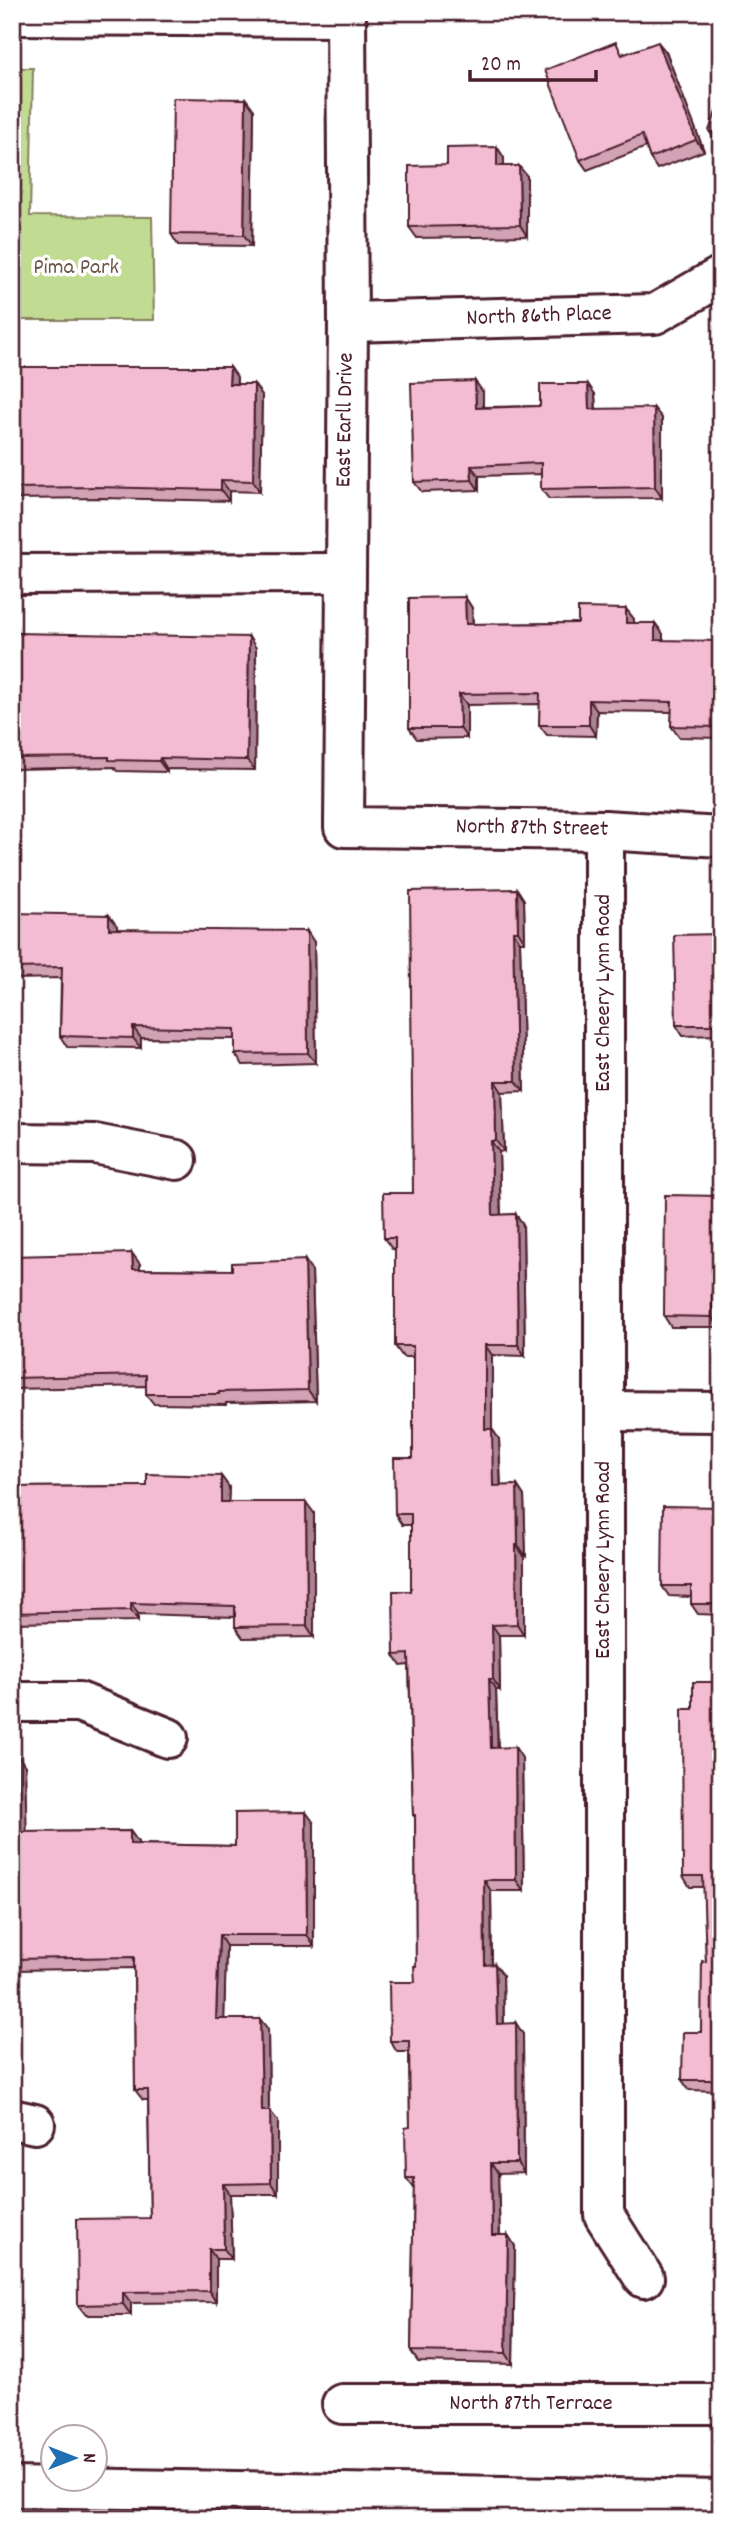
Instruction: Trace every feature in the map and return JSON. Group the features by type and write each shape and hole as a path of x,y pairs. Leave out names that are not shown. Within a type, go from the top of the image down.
{"street":[{"path":"12,15 346,15"},
{"name":"East Earll Drive","path":"344,827 348,322 346,15"},
{"name":"North 86th Place","path":"348,322 654,314 721,276"},
{"path":"12,574 344,573"},
{"name":"North 87th Street","path":"344,827 604,830 721,836"},
{"name":"East Cheery Lynn Road","path":"604,830 604,2215 644,2278"},
{"path":"12,1143 95,1144 177,1160"},
{"path":"604,1411 721,1412"},
{"path":"12,1702 79,1702 168,1738"},
{"name":"North 87th Terrace","path":"342,2404 721,2404"},
{"path":"12,2487 721,2500"}],"green space":[{"name":"Pima Park","path":"12,68 33,68 30,216 152,217 154,320 12,320"}],"building":[{"path":"616,42 622,55 658,42 696,140 650,158 642,135 580,160 545,70"},
{"path":"173,98 246,99 244,235 171,234"},
{"path":"721,99 721,136 709,131"},
{"path":"497,147 497,166 519,166 520,225 409,227 409,166 447,165 447,148"},
{"path":"12,367 230,367 229,384 254,384 253,481 221,480 221,490 12,488"},
{"path":"475,381 476,408 540,406 540,384 588,384 589,409 654,408 655,487 541,489 541,463 471,466 472,480 414,482 411,383"},
{"path":"465,597 466,624 578,623 578,608 626,609 626,623 655,623 655,640 721,641 721,727 671,726 672,702 589,700 589,725 539,725 540,693 459,694 460,728 409,728 409,598"},
{"path":"12,633 249,637 247,760 12,758"},
{"path":"517,889 518,931 513,931 516,1081 495,1081 496,1141 491,1141 493,1215 516,1214 518,1345 485,1345 485,1429 492,1429 493,1486 517,1485 517,1624 492,1625 493,1679 489,1679 491,1748 515,1747 516,1880 484,1880 485,1965 495,1964 497,2024 516,2023 517,2163 491,2163 492,2235 508,2235 506,2353 411,2351 414,2178 406,2178 405,2128 410,2127 409,2041 390,2041 389,1982 415,1982 416,1966 415,1815 409,1654 394,1655 393,1591 411,1591 411,1514 395,1514 394,1458 413,1458 413,1346 395,1346 395,1238 384,1238 383,1193 413,1193 410,891"},
{"path":"12,913 109,915 109,929 307,931 308,1053 235,1054 235,1029 133,1027 133,1038 60,1036 62,967 12,968"},
{"path":"721,934 721,1025 676,1025 674,935"},
{"path":"665,1195 721,1196 721,1292 712,1292 712,1317 664,1316"},
{"path":"132,1253 133,1269 232,1270 232,1263 305,1260 308,1390 146,1394 146,1375 12,1378 12,1256"},
{"path":"147,1474 221,1476 221,1502 306,1502 307,1626 235,1627 235,1606 131,1603 131,1610 12,1613 12,1487 147,1486"},
{"path":"663,1506 721,1507 721,1604 691,1604 691,1586 662,1586"},
{"path":"693,1682 721,1682 721,2080 682,2080 683,2032 701,2032 702,1961 706,1962 703,1876 683,1876 682,1709 693,1709"},
{"path":"12,1755 18,1755 19,1832 130,1831 130,1844 235,1846 235,1813 306,1812 307,1935 219,1935 216,2019 260,2019 262,2111 270,2111 271,2183 223,2184 224,2249 209,2249 209,2291 123,2292 123,2304 78,2305 77,2219 150,2218 148,2090 135,2090 134,1957 12,1959"}]}
